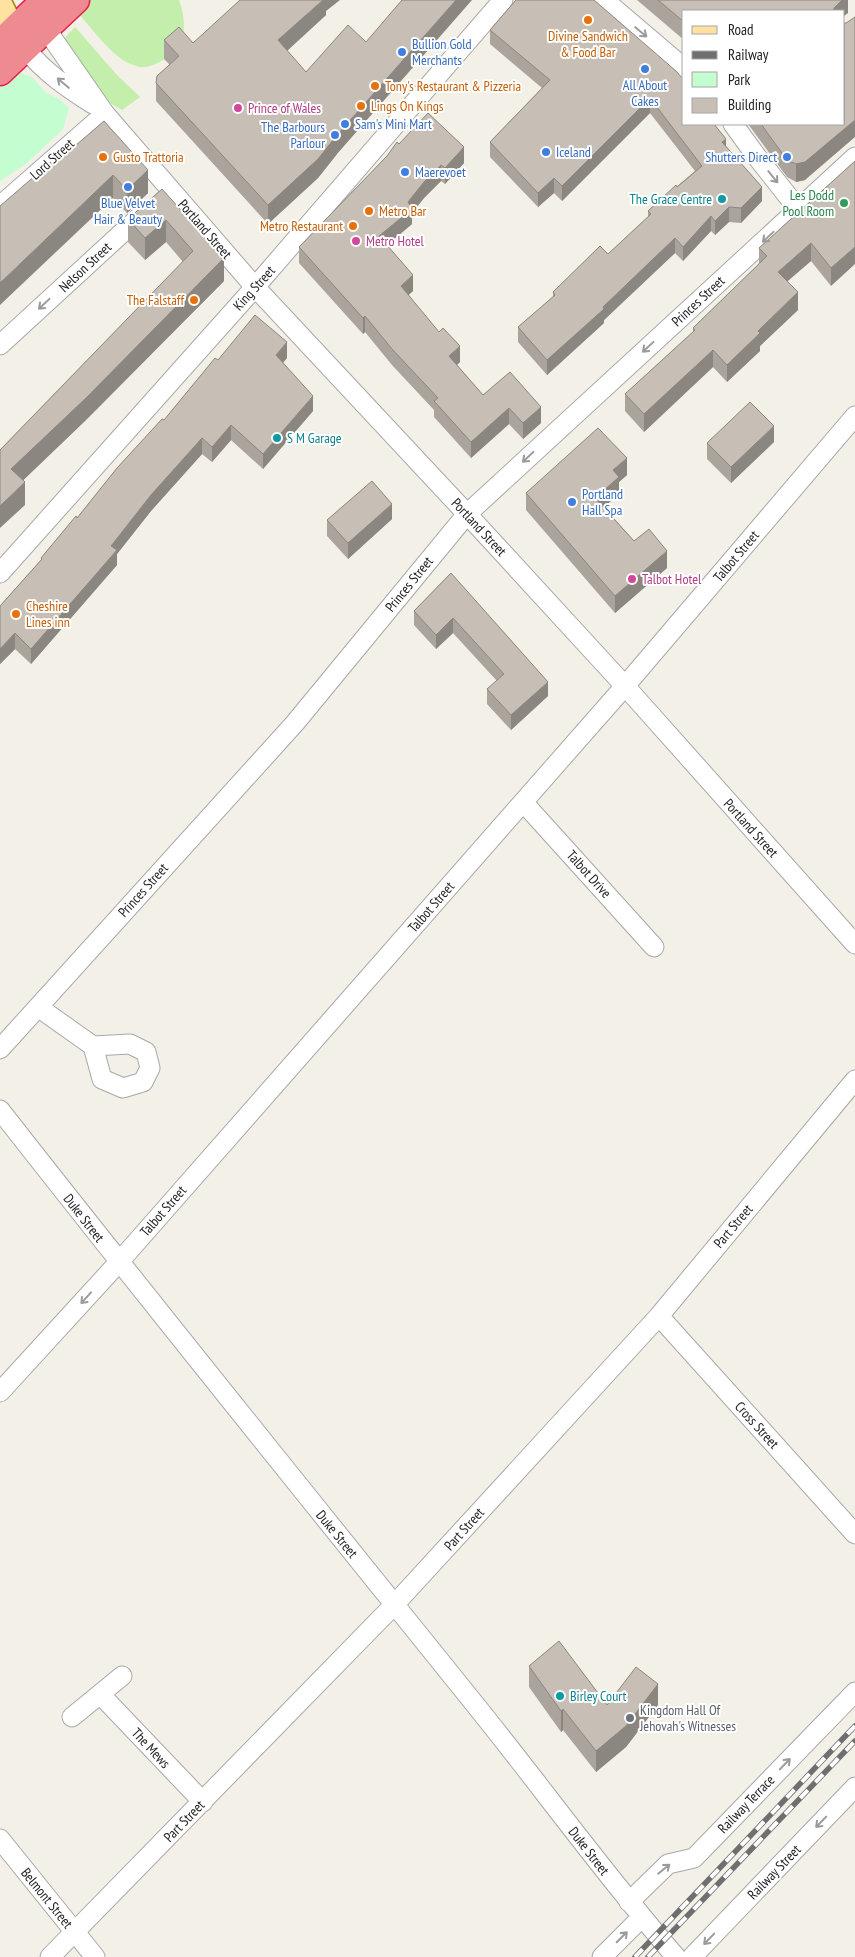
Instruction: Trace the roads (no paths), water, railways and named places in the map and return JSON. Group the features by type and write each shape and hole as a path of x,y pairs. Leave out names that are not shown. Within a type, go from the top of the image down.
{"highway":[{"path":"0,72 13,41 37,0"},
{"path":"13,41 46,30 76,0"}],"main road":[{"path":"0,2 13,41"}],"street":[{"name":"King Street","path":"2,567 255,287 503,0"},
{"path":"604,0 682,66"},
{"name":"Portland Street","path":"46,30 104,112 255,287 625,686 855,944"},
{"name":"Portland Street","path":"13,41 68,88 104,112"},
{"name":"Lord Street","path":"0,206 104,112"},
{"path":"734,125 798,209"},
{"name":"Princes Street","path":"0,1049 295,724 467,514 855,157"},
{"name":"Nelson Street","path":"0,345 170,188"},
{"name":"Talbot Street","path":"0,1392 119,1262 625,686 855,416"},
{"name":"Talbot Drive","path":"523,802 654,947"},
{"path":"38,1007 93,1046"},
{"name":"Part Street","path":"50,1957 76,1933 394,1605 659,1316 855,1080"},
{"name":"Duke Street","path":"0,1110 119,1262 470,1699 629,1902 676,1957"},
{"name":"Cross Street","path":"659,1316 855,1534"},
{"path":"72,1717 122,1676"},
{"name":"Railway Terrace","path":"629,1902 668,1864 694,1858 855,1692"},
{"name":"The Mews","path":"100,1694 203,1802"},
{"name":"Railway Street","path":"692,1957 855,1787"},
{"name":"Belmont Street","path":"0,1839 95,1957"},
{"path":"602,1957 642,1917"}],"railway":[{"path":"635,1957 855,1726"},
{"path":"648,1957 855,1741"}],"place":[{"name":"Divine Sandwich & Food Bar","path":"588,20"},
{"name":"Bullion Gold Merchants","path":"402,52"},
{"name":"All About Cakes","path":"645,69"},
{"name":"Tony's Restaurant & Pizzeria","path":"375,86"},
{"name":"Lings On Kings","path":"361,106"},
{"name":"Prince of Wales","path":"238,108"},
{"name":"Sam's Mini Mart","path":"345,124"},
{"name":"The Barbours Parlour","path":"335,135"},
{"name":"Iceland","path":"546,152"},
{"name":"Gusto Trattoria","path":"103,157"},
{"name":"Shutters Direct","path":"787,157"},
{"name":"Maerevoet","path":"405,172"},
{"name":"Blue Velvet Hair & Beauty","path":"128,187"},
{"name":"The Grace Centre","path":"722,199"},
{"name":"Les Dodd Pool Room","path":"844,203"},
{"name":"Metro Bar","path":"369,211"},
{"name":"Metro Restaurant","path":"353,226"},
{"name":"Metro Hotel","path":"356,241"},
{"name":"The Falstaff","path":"194,300"},
{"name":"S M Garage","path":"277,438"},
{"name":"Portland Hall Spa","path":"572,502"},
{"name":"Talbot Hotel","path":"632,579"},
{"name":"Cheshire Lines inn","path":"16,614"},
{"name":"Birley Court","path":"560,1696"},
{"name":"Kingdom Hall Of Jehovah's Witnesses","path":"630,1718"}]}
